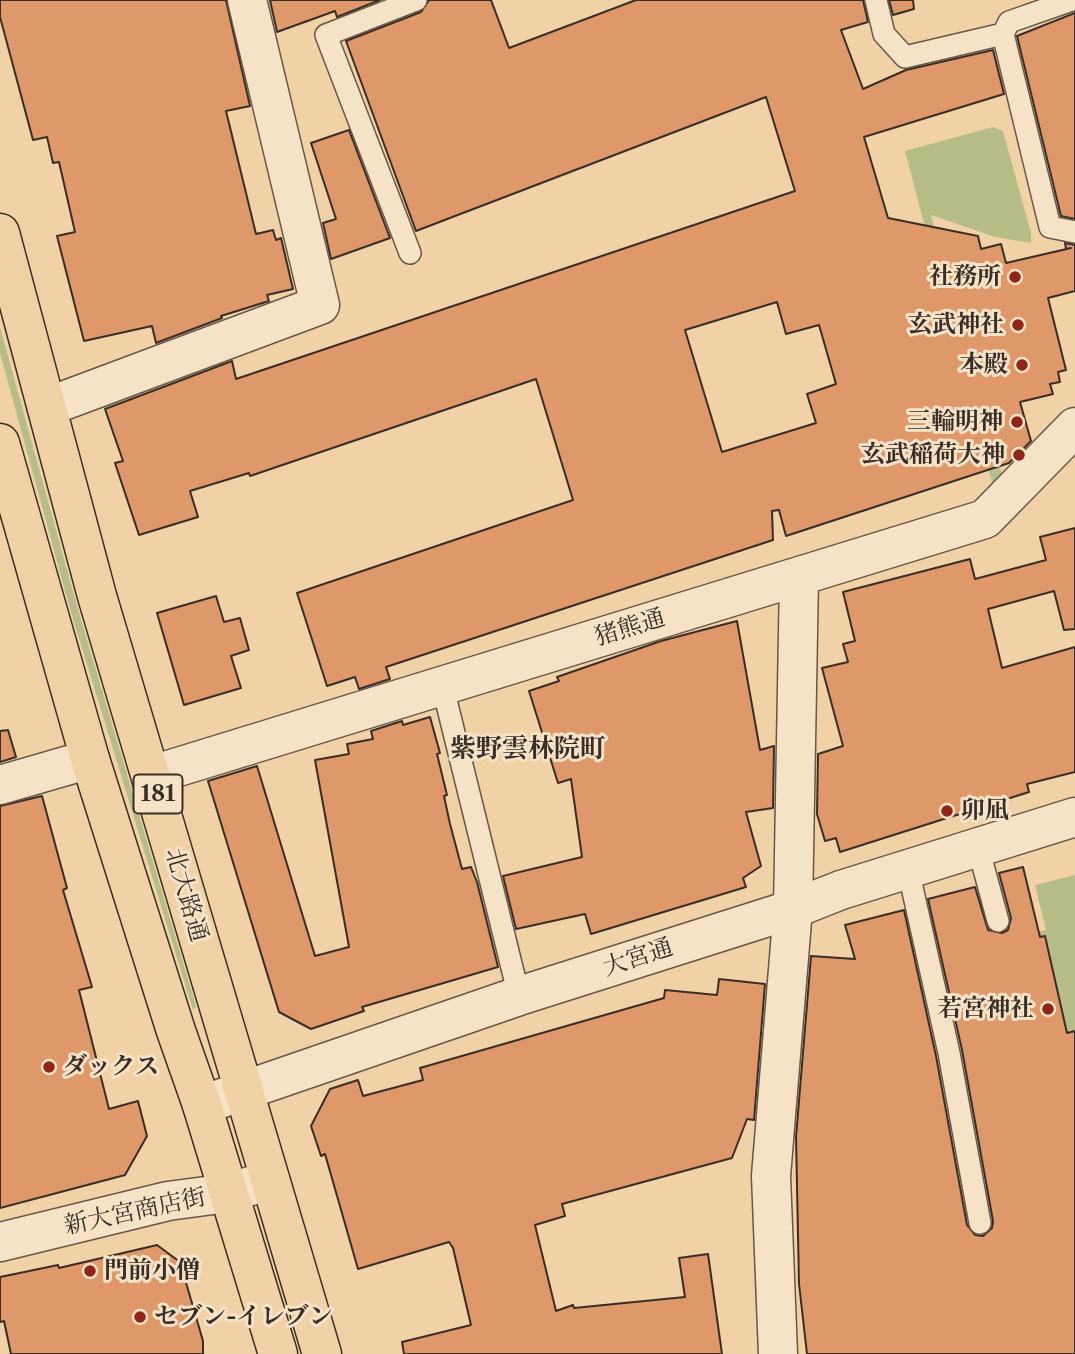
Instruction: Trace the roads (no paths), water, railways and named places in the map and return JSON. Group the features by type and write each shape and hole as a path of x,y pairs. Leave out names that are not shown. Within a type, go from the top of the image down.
{"main road":[{"name":"北大路通","path":"0,233 97,596 322,1354"},
{"name":"北大路通","path":"0,443 90,759 202,1105 278,1354"}],"street":[{"path":"47,407 320,305 247,0"},
{"name":"猪熊通","path":"152,775 985,519 1075,427"},
{"path":"778,1354 771,1176 793,909 799,577"},
{"path":"0,785 90,759"},
{"name":"大宮通","path":"202,1105 519,996 793,909 841,890 1075,817"},
{"name":"新大宮商店街","path":"0,1242 168,1200 228,1193 270,1180"}],"lane":[{"path":"410,253 326,35 416,0"},
{"path":"876,0 884,34 905,57 1003,34"},
{"path":"1072,0 1029,7 1009,22 1003,34 1050,227 1075,232"},
{"path":"442,684 519,996"},
{"path":"978,847 999,921"},
{"path":"908,869 949,1053 980,1223"}],"place":[{"name":"社務所","path":"1015,277"},
{"name":"玄武神社","path":"1018,325"},
{"name":"本殿","path":"1022,365"},
{"name":"三輪明神","path":"1017,422"},
{"name":"玄武稲荷大神","path":"1019,455"},
{"name":"卯凪","path":"947,811"},
{"name":"若宮神社","path":"1048,1009"},
{"name":"ダックス","path":"49,1067"},
{"name":"門前小僧","path":"90,1271"},
{"name":"セブン-イレブン","path":"140,1317"}],"district":[{"name":"紫野雲林院町","path":"528,749"}]}
